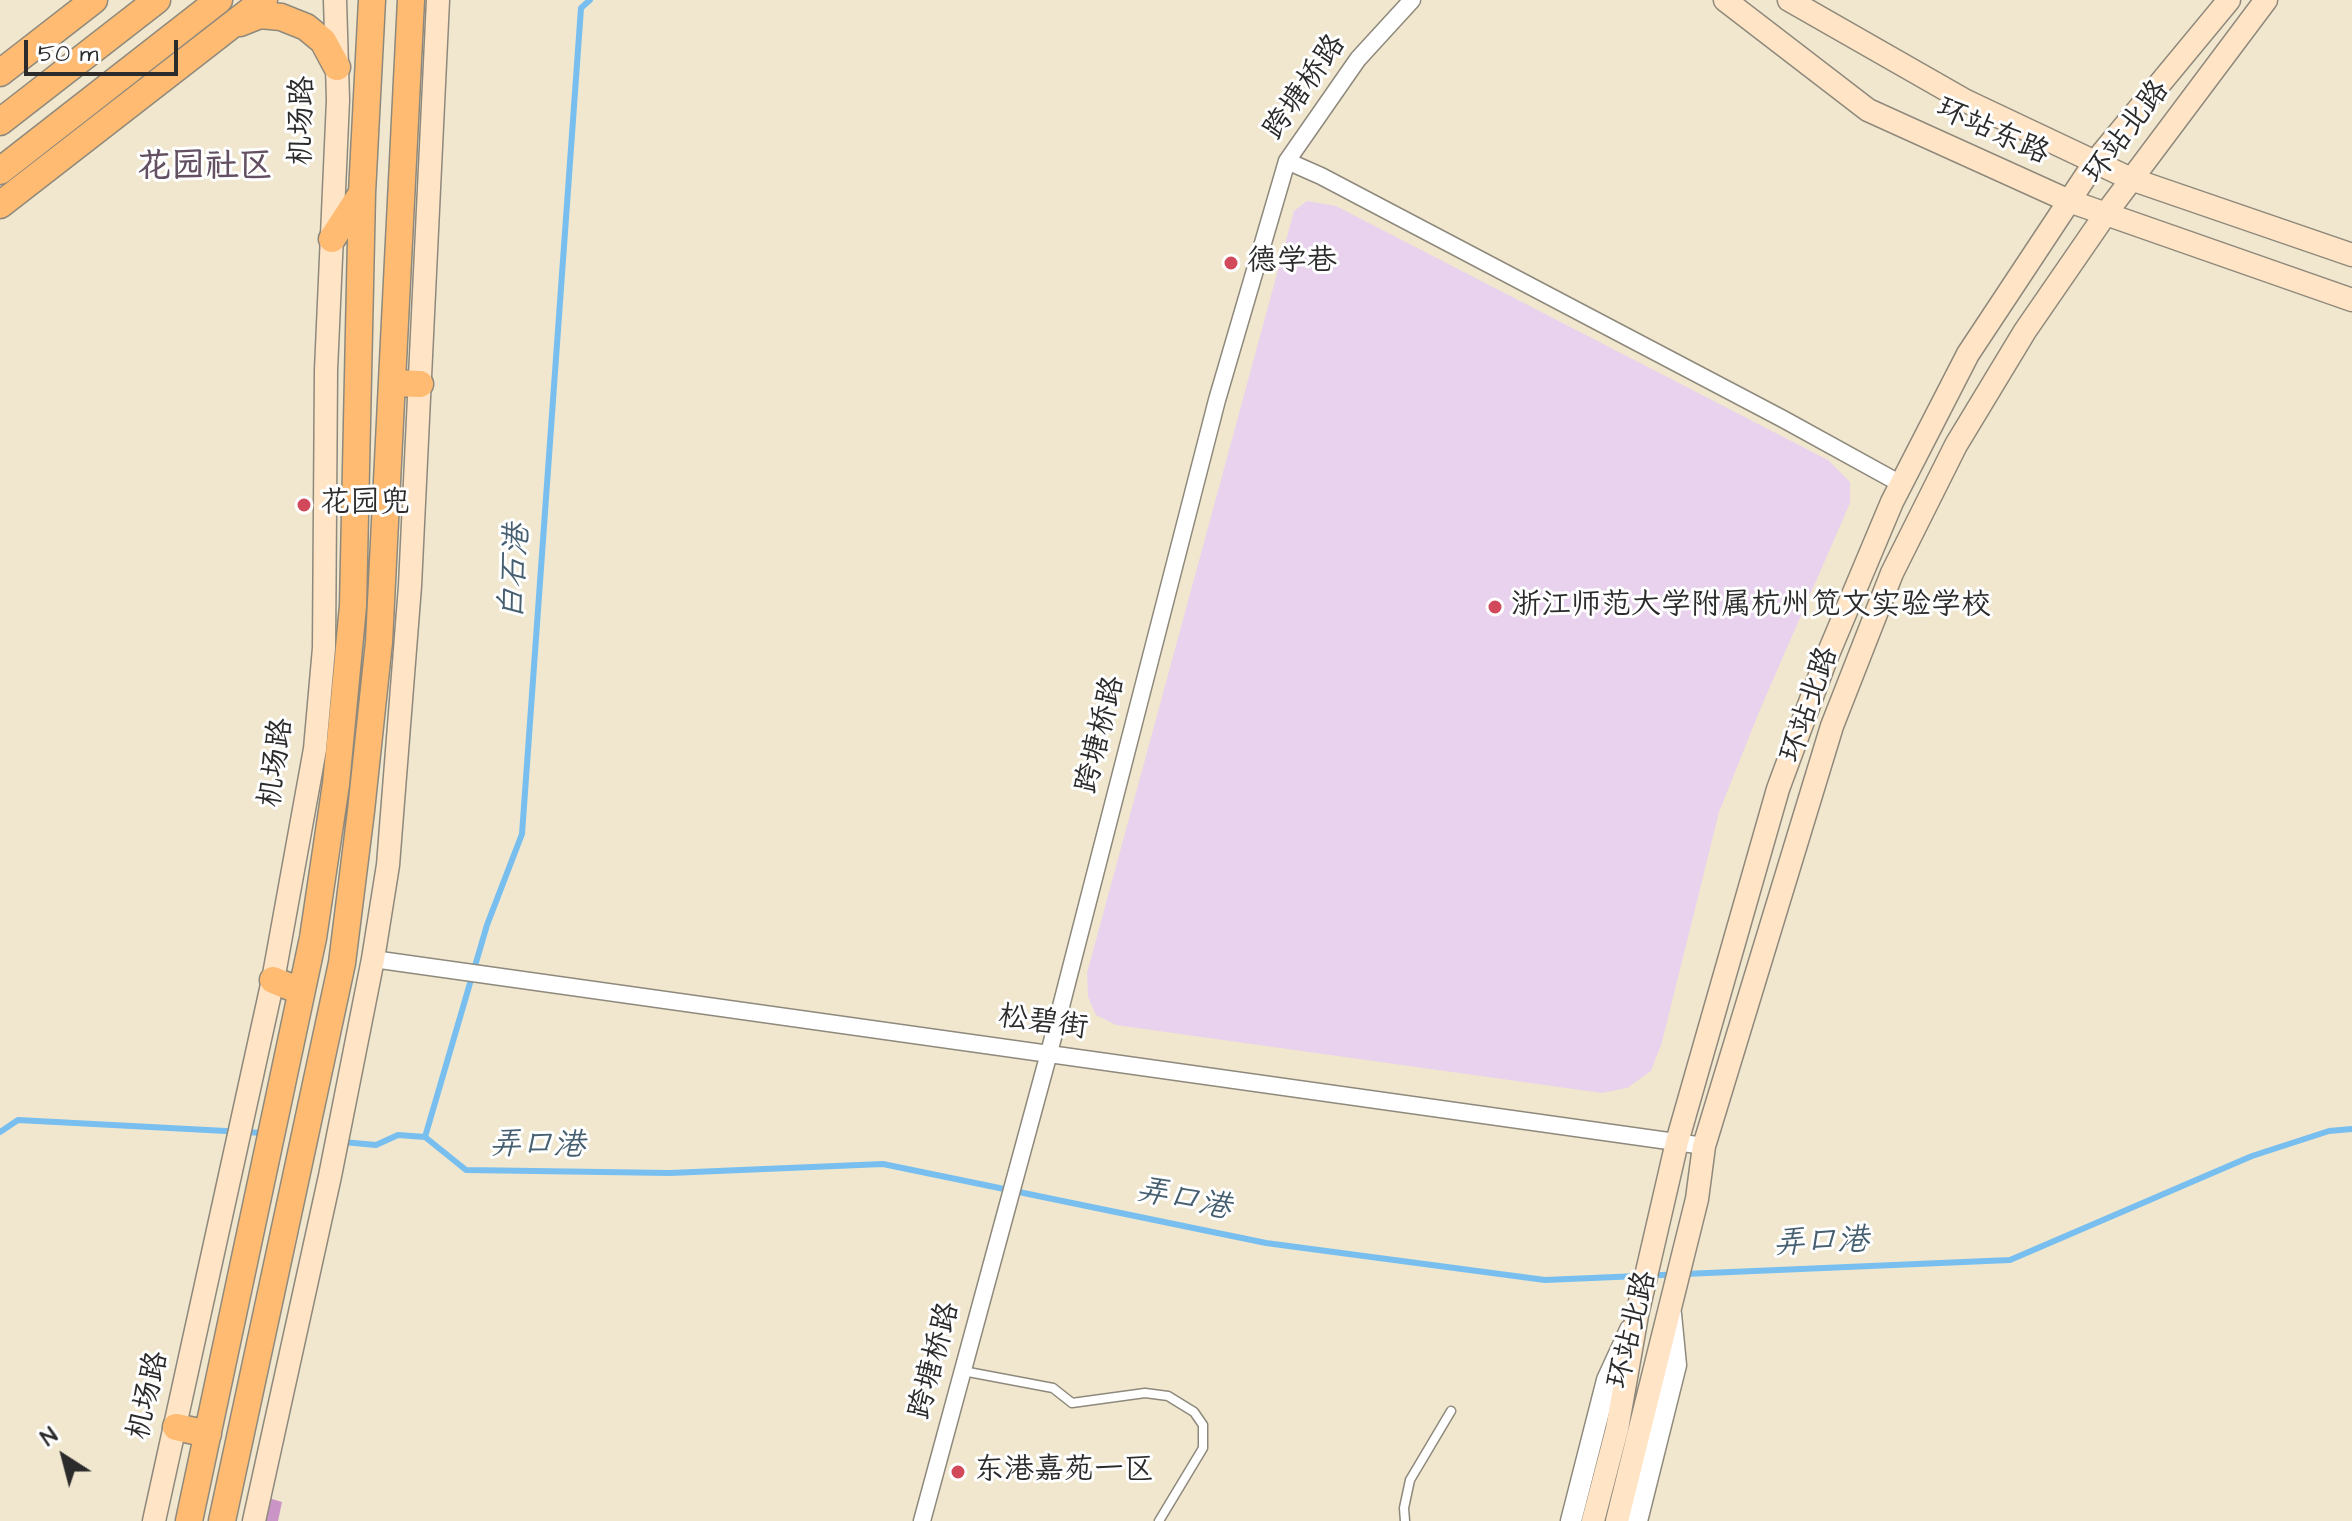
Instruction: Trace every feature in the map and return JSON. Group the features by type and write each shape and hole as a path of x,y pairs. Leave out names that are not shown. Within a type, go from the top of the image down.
{"main road":[{"path":"0,73 94,0"},
{"path":"0,122 157,0"},
{"path":"0,171 219,0"},
{"path":"0,205 264,0"},
{"name":"机场路","path":"154,1521 273,980 315,749 324,648 326,370 337,67 335,0"},
{"name":"机场路","path":"189,1521 313,938 336,784 353,606 362,193 372,0"},
{"path":"222,1521 342,963 361,811 379,642 411,0"},
{"path":"254,1521 330,1176 373,959 388,865 410,586 438,0"},
{"name":"环站东路","path":"1725,0 1868,110 2069,201 2352,300"},
{"name":"环站东路","path":"1789,0 1966,101 2131,179 2352,255"},
{"name":"环站北路","path":"1593,1521 1617,1429 1637,1315 1677,1142 1778,789 1826,659 1901,484 1968,354 2095,162 2229,0"},
{"name":"环站北路","path":"1617,1521 1697,1199 1704,1146 1832,726 1892,573 1964,432 2025,331 2131,179 2266,0"},
{"path":"229,28 260,15 281,17 306,27 323,41 337,67"},
{"path":"332,239 362,193"},
{"path":"393,383 420,384"},
{"path":"273,980 300,991"},
{"path":"176,1427 208,1434"}],"street":[{"name":"跨塘桥路","path":"922,1521 1049,1053 1217,400 1287,161 1358,59 1412,0"},
{"path":"1287,161 1727,389 1901,484"},
{"name":"松碧街","path":"373,959 405,966 517,978 1704,1146"},
{"path":"1637,1521 1676,1365 1670,1309"},
{"path":"1571,1521 1607,1380 1637,1315"}],"lane":[{"path":"963,1371 1053,1388 1072,1403 1145,1393 1168,1396 1194,1412 1203,1425 1203,1448 1159,1521"},
{"path":"1405,1521 1410,1480 1451,1411"}],"shaded area":[{"name":"浙江师范大学附属杭州笕文实验学校","path":"1307,201 1336,206 1828,460 1850,482 1850,503 1719,812 1662,1042 1651,1071 1627,1088 1602,1093 1116,1025 1096,1015 1088,997 1087,973 1294,211"}],"building":[{"path":"259,1495 282,1502 278,1521 254,1521"}],"waterway":[{"name":"白石港","path":"425,1137 487,925 522,834 581,8 590,0"},
{"name":"弄口港","path":"0,1132 18,1120 264,1133"},
{"name":"弄口港","path":"343,1142 376,1145 398,1135 425,1137 466,1170 670,1173 883,1164 1266,1243 1545,1280 2010,1260 2252,1156 2329,1131 2352,1129"}],"place":[{"name":"德学巷","path":"1231,263"},
{"name":"花园兜","path":"304,505"},
{"name":"浙江师范大学附属杭州笕文实验学校","path":"1495,607"},
{"name":"东港嘉苑一区","path":"958,1472"}],"district":[{"name":"花园社区","path":"205,169"}]}
